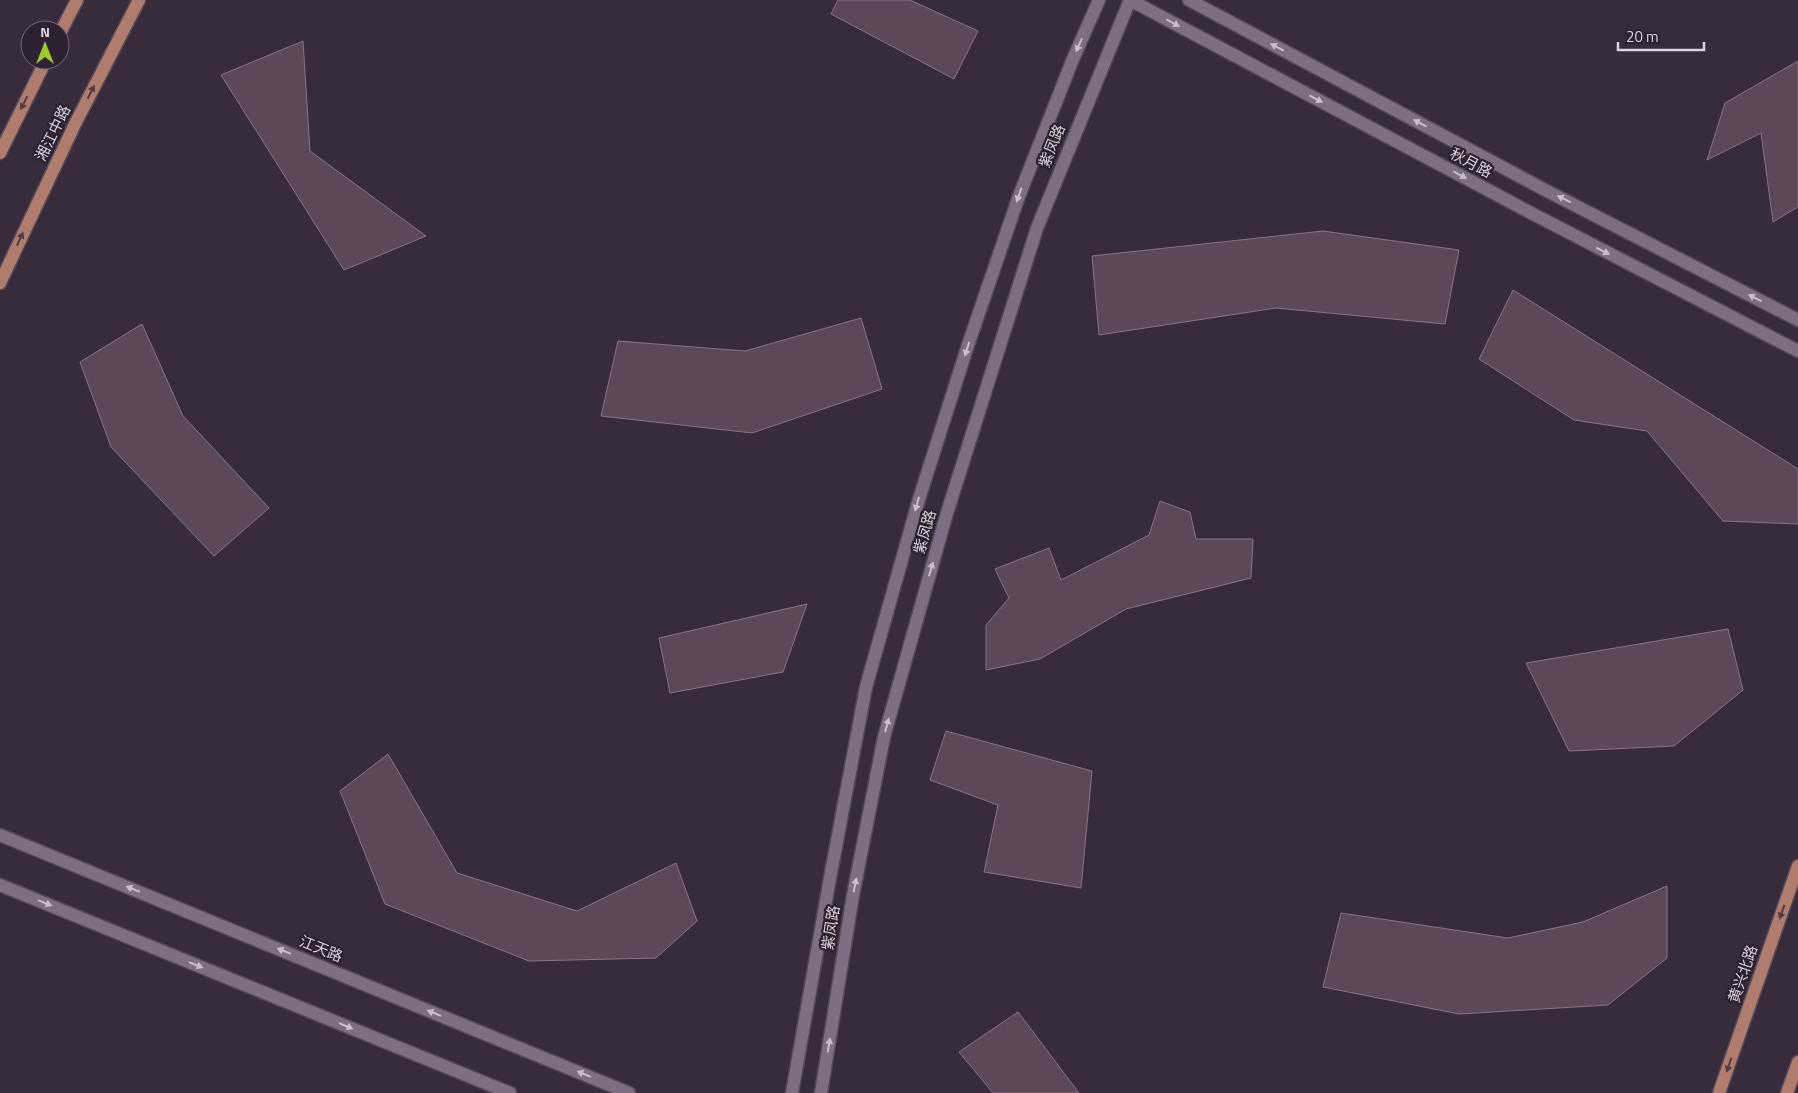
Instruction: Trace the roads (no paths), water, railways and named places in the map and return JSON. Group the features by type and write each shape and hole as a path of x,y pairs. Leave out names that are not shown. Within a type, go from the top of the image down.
{"main road":[{"path":"67,20 77,0"},
{"name":"湘江中路","path":"0,283 74,124 139,0"},
{"path":"0,153 41,70"},
{"name":"黄兴北路","path":"1719,1093 1798,866"},
{"path":"1787,1093 1798,1062"}],"street":[{"name":"紫凤路","path":"792,1093 866,687 919,499 968,345 1019,196 1073,59 1099,0"},
{"name":"紫凤路","path":"821,1093 853,895 884,737 944,522 1037,228 1130,0"},
{"name":"秋月路","path":"1130,0 1533,214 1798,351"},
{"name":"秋月路","path":"1189,0 1538,186 1798,320"},
{"name":"江天路","path":"0,836 629,1093"},
{"path":"0,885 510,1093"}]}
